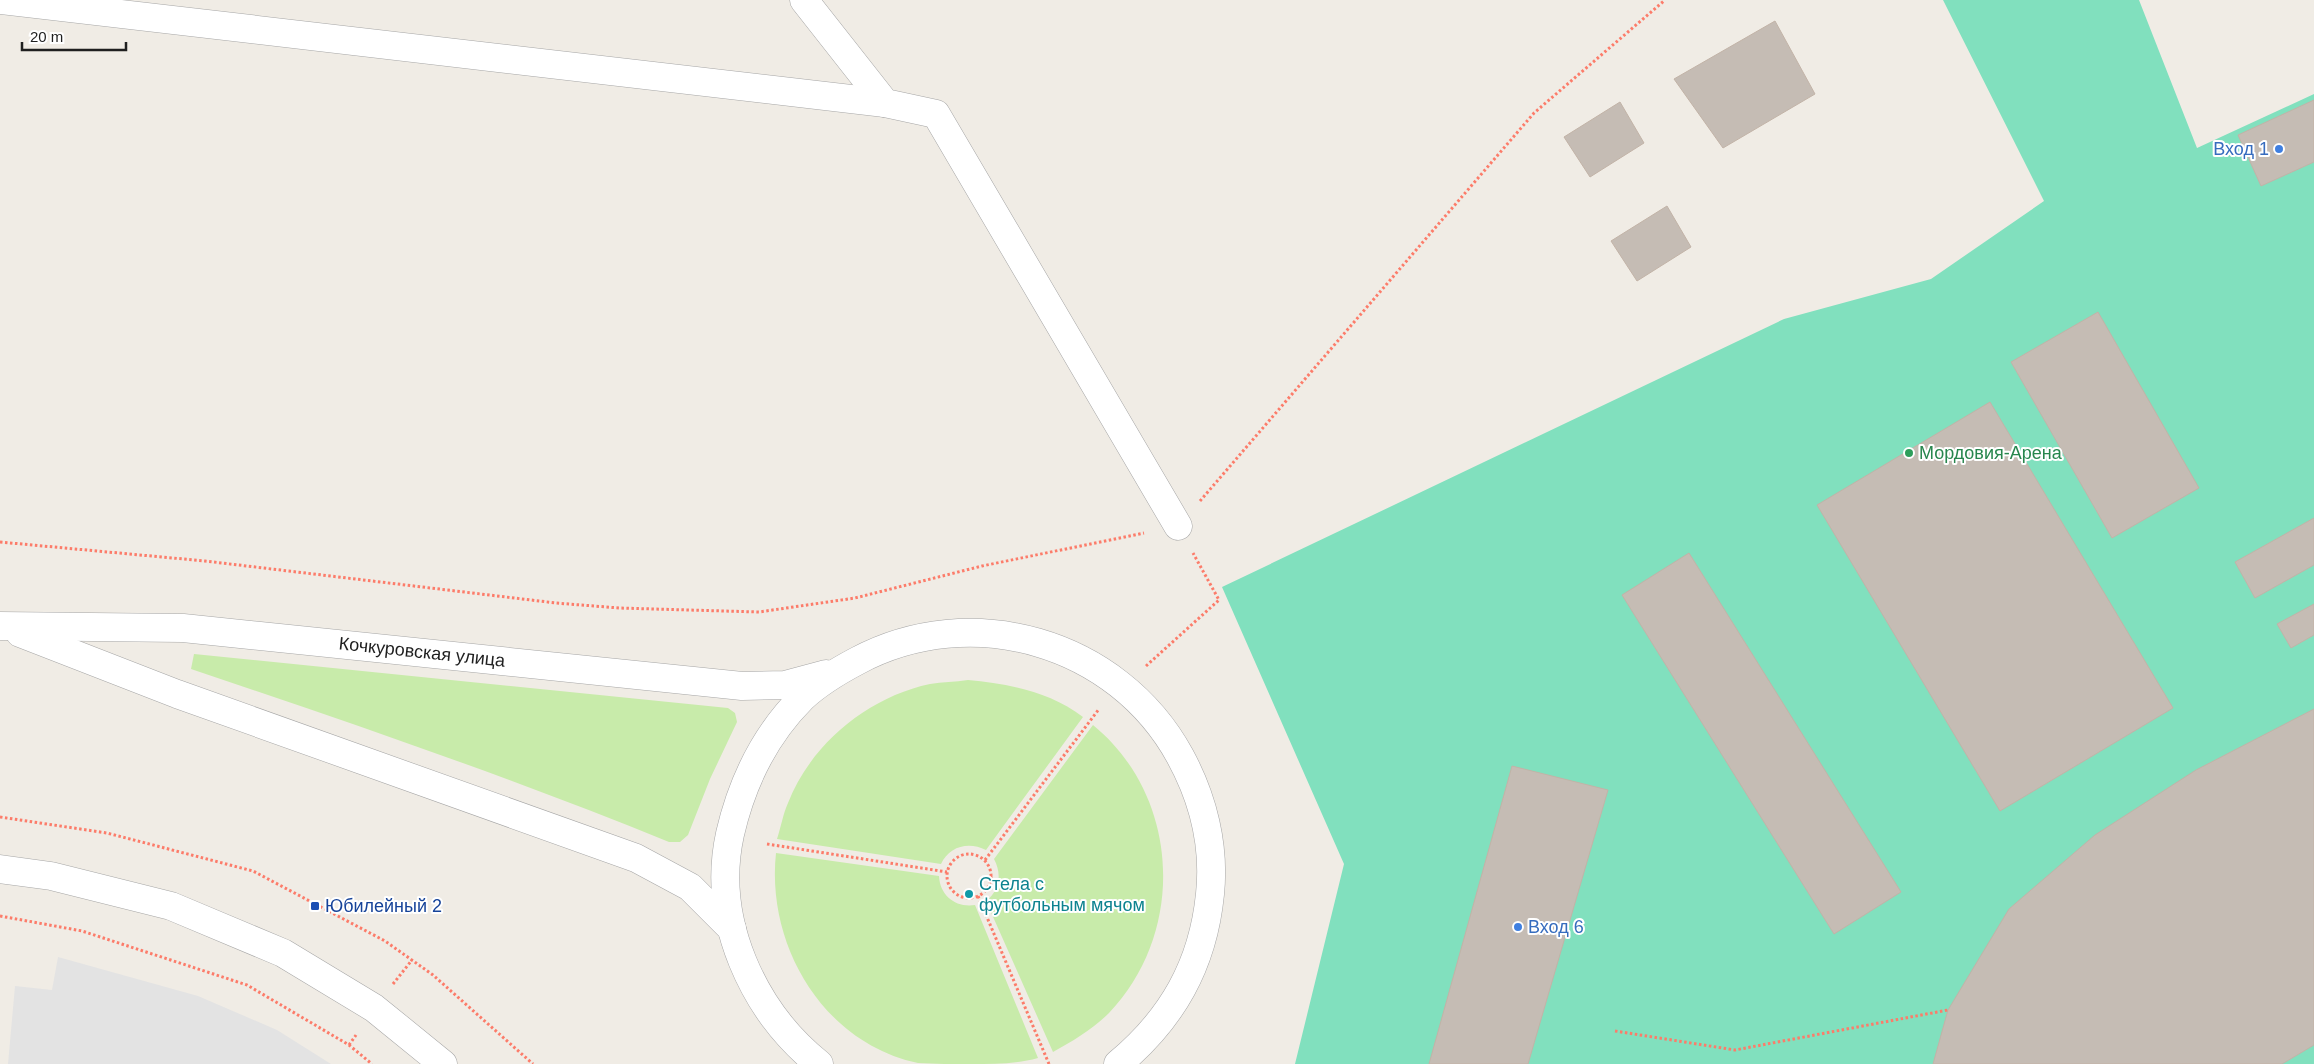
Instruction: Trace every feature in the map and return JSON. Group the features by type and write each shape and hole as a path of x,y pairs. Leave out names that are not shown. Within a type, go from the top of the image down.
{"street":[{"path":"1,0 885,103 936,114 1178,526"},
{"path":"804,0 885,103"},
{"name":"Кочкуровская улица","path":"2,626 183,628 742,686 785,685 837,671"},
{"name":"Кочкуровская улица","path":"2,626 177,694 636,858 690,886 732,929"},
{"path":"819,1064 798,1047 768,1011 745,969 732,929 727,887 728,845 737,803 753,764 776,728 804,697 837,671 875,651 920,637 968,632 1015,636 1061,649 1103,671 1140,701 1170,738 1193,779 1207,825 1212,872 1208,920 1194,965 1172,1007 1142,1044 1118,1064"},
{"path":"0,869 51,876 171,906 283,953 374,1008 442,1064"}],"path":[{"path":"0,542 205,561 556,603 619,608 758,612 855,598 982,566 1178,526 1534,113 1665,0"},
{"path":"985,860 1094,714 1219,600 1178,526"},
{"path":"0,817 107,834 253,872 385,941 433,975 533,1064"},
{"path":"766,844 947,872"},
{"path":"964,854 973,854 985,860 991,871 991,880 985,891 978,896 969,898 957,894 948,884 947,872 957,857 964,854"},
{"path":"978,896 1049,1064"},
{"path":"0,916 82,931 248,985 349,1045 372,1064"},
{"path":"1615,1031 1735,1050 1948,1010"}],"green space":[{"name":"Мордовия-Арена","path":"1943,0 2139,0 2197,148 2314,94 2314,1064 1295,1064 1344,864 1222,587 1784,319 1931,279 2044,201"},
{"path":"194,654 728,708 735,713 737,722 710,779 688,835 680,842 669,842 432,752 191,669"},
{"path":"968,680 1028,690 1056,701 1083,717 986,850 973,846 960,847 949,853 941,864 777,839 786,807 798,781 811,761 844,726 885,700 907,690 930,684"},
{"path":"1093,725 1122,754 1143,788 1157,826 1163,865 1161,905 1152,943 1134,980 1103,1019 1068,1044 1053,1052 986,901 991,897 998,882 998,870 994,859"},
{"path":"776,853 939,876 942,889 950,899 962,905 975,905 1038,1058 997,1064 918,1063 884,1052 854,1035 829,1012 808,985 791,955 781,922 775,888"}],"shaded area":[{"path":"58,957 198,996 277,1030 331,1064 8,1064 15,986 52,990"}],"building":[{"path":"1775,21 1815,94 1723,148 1674,79"},
{"name":"Вход 1","path":"2314,100 2314,162 2261,186 2238,135"},
{"path":"1620,102 1644,143 1590,177 1564,137"},
{"path":"1667,206 1691,247 1637,281 1611,241"},
{"path":"2098,312 2199,488 2112,538 2011,362"},
{"path":"1990,402 2173,708 2000,811 1817,505"},
{"path":"2314,518 2314,565 2255,598 2235,562"},
{"path":"1689,553 1901,892 1834,934 1622,595"},
{"path":"2314,604 2314,635 2291,648 2277,624"},
{"path":"2314,709 2314,1045 2282,1064 1933,1064 1948,1010 2009,909 2095,835 2196,770"},
{"name":"Вход 6","path":"1512,766 1608,790 1528,1064 1429,1064"}],"place":[{"name":"Вход 1","path":"2279,149"},
{"name":"Мордовия-Арена","path":"1909,453"},
{"name":"Стела с футбольным мячом","path":"969,894"},
{"name":"Юбилейный 2","path":"315,906"},
{"name":"Вход 6","path":"1518,927"}]}
